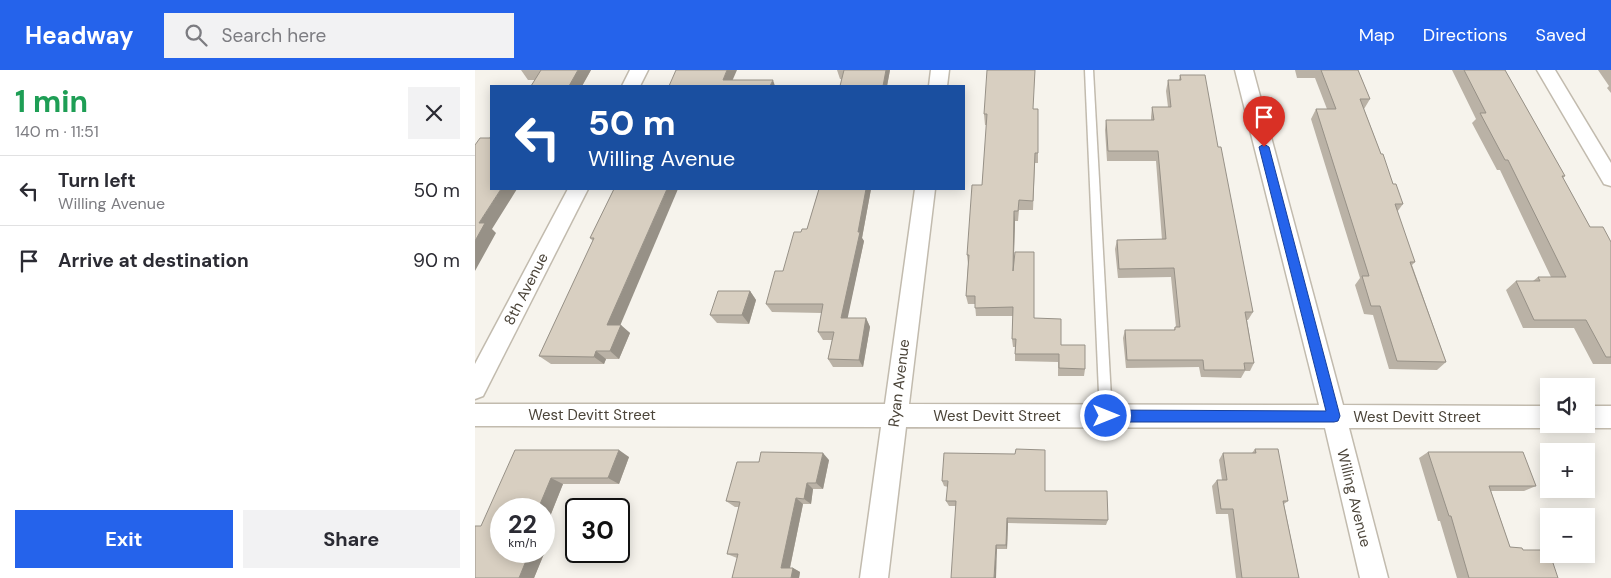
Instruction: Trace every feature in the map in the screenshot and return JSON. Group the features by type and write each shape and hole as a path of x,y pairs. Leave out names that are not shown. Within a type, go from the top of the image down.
{"street":[{"path":"632,85 639,70"},
{"path":"938,85 940,70"},
{"name":"Willing Avenue","path":"1244,70 1374,578"},
{"path":"1546,70 1611,179"},
{"name":"8th Avenue","path":"475,388 577,190"},
{"name":"Ryan Avenue","path":"874,578 925,190"},
{"name":"West Devitt Street","path":"475,415 1540,417"},
{"path":"1595,417 1611,417"}],"lane":[{"path":"1089,70 1106,416"}],"building":[{"path":"541,70 578,70 570,85 532,85"},
{"path":"676,70 727,70 723,80 773,80 770,85 669,85"},
{"path":"844,70 886,70 883,85 840,85"},
{"path":"987,70 1035,70 1033,109 1038,109 1038,153 1035,153 1033,201 1019,200 1018,211 1014,211 1013,271 1015,252 1034,252 1034,318 1061,319 1061,345 1085,345 1085,369 1059,368 1059,354 1015,354 1016,339 1012,339 1013,307 975,308 975,296 966,296 972,185 982,185 987,114 984,114"},
{"path":"1321,70 1358,70 1370,99 1360,99 1381,154 1383,154 1393,184 1396,184 1403,204 1395,204 1415,262 1410,262 1446,362 1397,361 1380,306 1371,306 1362,276 1369,276 1316,109 1336,109"},
{"path":"1464,70 1505,70 1565,176 1562,176 1590,227 1603,227 1611,242 1611,357 1606,357 1586,320 1534,320 1516,281 1540,281 1538,277 1566,277 1508,160 1505,160 1480,113 1486,113"},
{"path":"1180,75 1205,75 1218,147 1221,147 1253,312 1245,312 1254,363 1244,363 1245,370 1204,370 1203,360 1127,360 1125,330 1175,330 1175,327 1180,327 1174,268 1119,269 1117,240 1166,239 1158,151 1108,151 1106,120 1154,120 1152,107 1171,107 1168,80 1181,80"},
{"path":"480,138 490,138 490,190 500,190 479,223 485,223 475,241 475,145"},
{"path":"614,190 667,190 607,325 621,325 610,351 596,351 594,357 539,356 594,238 590,238"},
{"path":"819,190 866,190 858,232 860,232 841,318 866,318 859,360 828,359 834,332 818,332 823,304 766,304 775,271 783,271 794,232 801,232 802,229 807,229"},
{"path":"718,291 750,291 742,315 710,315"},
{"path":"1016,449 1045,450 1045,491 1107,491 1108,520 1007,518 1006,545 996,545 994,578 951,578 956,501 946,501 948,481 942,481 944,453 1015,454"},
{"path":"1255,449 1278,449 1288,501 1283,501 1299,578 1242,578 1233,509 1221,509 1217,480 1227,480 1223,453 1256,453"},
{"path":"515,450 619,450 608,478 551,478 543,498 494,498"},
{"path":"761,452 823,453 816,483 807,483 804,499 796,498 781,568 793,568 791,578 732,578 738,554 727,554 740,502 726,501 737,462 759,462"},
{"path":"1428,452 1523,452 1536,486 1489,486 1510,547 1522,548 1523,550 1540,550 1540,563 1553,563 1558,578 1469,578 1451,516 1449,516"},
{"path":"490,506 490,563 525,563 519,578 475,578 475,526 481,526"}],"route":[{"path":"1106,416 1334,416 1264,147"}]}
